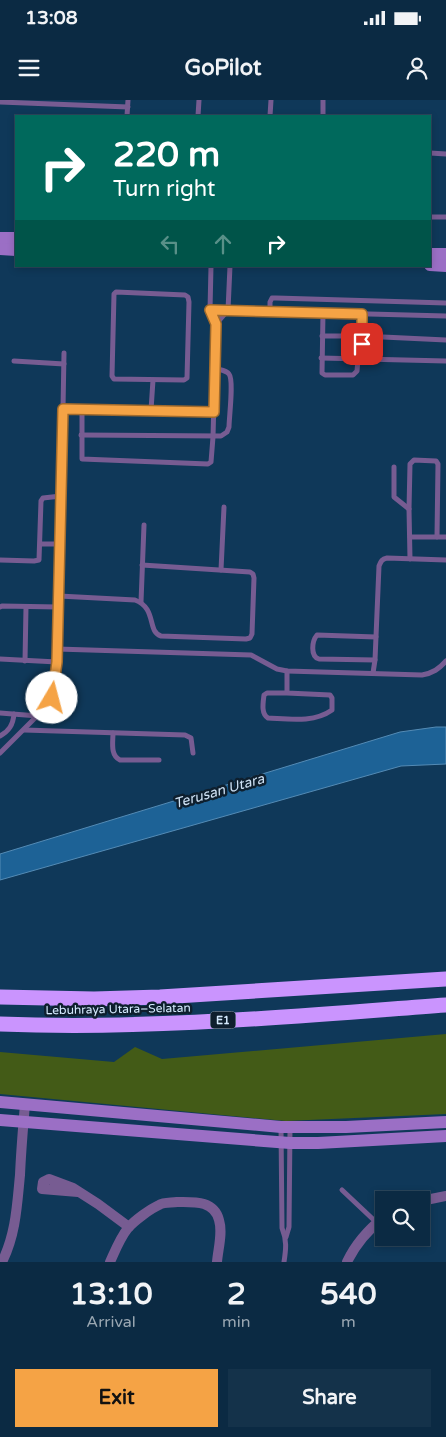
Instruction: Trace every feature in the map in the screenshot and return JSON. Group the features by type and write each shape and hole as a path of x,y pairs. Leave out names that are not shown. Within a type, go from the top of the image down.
{"highway":[{"name":"Lebuhraya Utara–Selatan","path":"0,997 94,999 151,997 446,979"},
{"name":"Lebuhraya Utara–Selatan","path":"0,1024 65,1026 141,1025 446,1005"}],"street":[{"path":"0,238 15,238"},
{"path":"0,249 15,250"},
{"path":"431,254 446,254"},
{"path":"431,265 446,266"},
{"path":"0,1102 286,1127 346,1127 446,1122"},
{"path":"2,1262 14,1231 17,1211 25,1104"},
{"path":"0,1120 285,1142 446,1136"},
{"path":"78,1192 129,1227"},
{"path":"430,1199 446,1196"},
{"path":"110,1262 129,1227 159,1205 165,1203 199,1202 208,1206 216,1213 219,1221 217,1262"},
{"path":"347,1262 352,1253 375,1226"}],"lane":[{"path":"127,115 128,100"},
{"path":"198,115 199,100"},
{"path":"270,115 271,100"},
{"path":"323,100 323,115"},
{"path":"2,101 59,102 128,107"},
{"path":"431,153 446,154"},
{"path":"431,217 446,217"},
{"path":"82,410 82,459 208,464 211,462 216,324 210,310 212,267"},
{"path":"216,324 228,310 230,267"},
{"path":"116,292 184,295 188,297 190,302 187,378 180,381 153,380 114,380 112,376 114,294 116,292"},
{"path":"270,311 272,298 446,303"},
{"path":"385,301 386,314"},
{"path":"210,310 443,316 440,302"},
{"path":"323,312 321,372 325,375 353,375 357,371 358,359"},
{"path":"362,314 362,344"},
{"path":"322,336 446,340"},
{"path":"0,753 38,716 52,698 57,662 64,353"},
{"path":"321,358 446,361"},
{"path":"14,361 64,364"},
{"path":"81,436 221,436 227,432 229,427 232,382 229,374 214,368"},
{"path":"151,410 153,380"},
{"path":"63,409 214,412"},
{"path":"410,559 410,464 414,460 436,462 438,464 437,537"},
{"path":"394,466 394,497 409,509"},
{"path":"439,472 446,472"},
{"path":"0,560 37,561 40,557 41,544 41,501 43,498 61,496"},
{"path":"221,570 224,507"},
{"path":"141,602 144,525"},
{"path":"410,537 446,537"},
{"path":"41,544 60,544"},
{"path":"373,673 379,566 381,562 387,558 446,560"},
{"path":"59,596 135,600 141,602 149,611 155,632 161,636 250,638 252,634 253,574 250,572 142,566"},
{"path":"25,661 26,606"},
{"path":"0,607 58,607"},
{"path":"375,660 319,659 315,658 313,651 317,635 376,637"},
{"path":"57,649 250,655 277,669 287,671 422,675 437,671 446,661"},
{"path":"0,659 57,662"},
{"path":"287,671 287,693"},
{"path":"267,693 287,693 330,695 332,698 332,710 308,719 268,718 265,716 264,695 267,693"},
{"path":"0,713 38,716"},
{"path":"0,736 13,724 14,714"},
{"path":"24,730 185,735 191,738 193,753"},
{"path":"113,733 113,754 116,758 120,760 159,760"},
{"path":"286,1127 282,1228 286,1238"},
{"path":"284,1262 289,1227 286,1127"},
{"path":"342,1190 375,1216"}],"green space":[{"path":"446,1034 446,1114 286,1121 0,1094 0,1052 114,1062 135,1047 162,1059"}],"water":[{"name":"Terusan Utara","path":"446,727 446,764 401,766 0,880 0,854 400,732"}],"route":[{"path":"52,698 57,662 63,409 214,412 216,324 210,310 362,314 362,344"}]}
